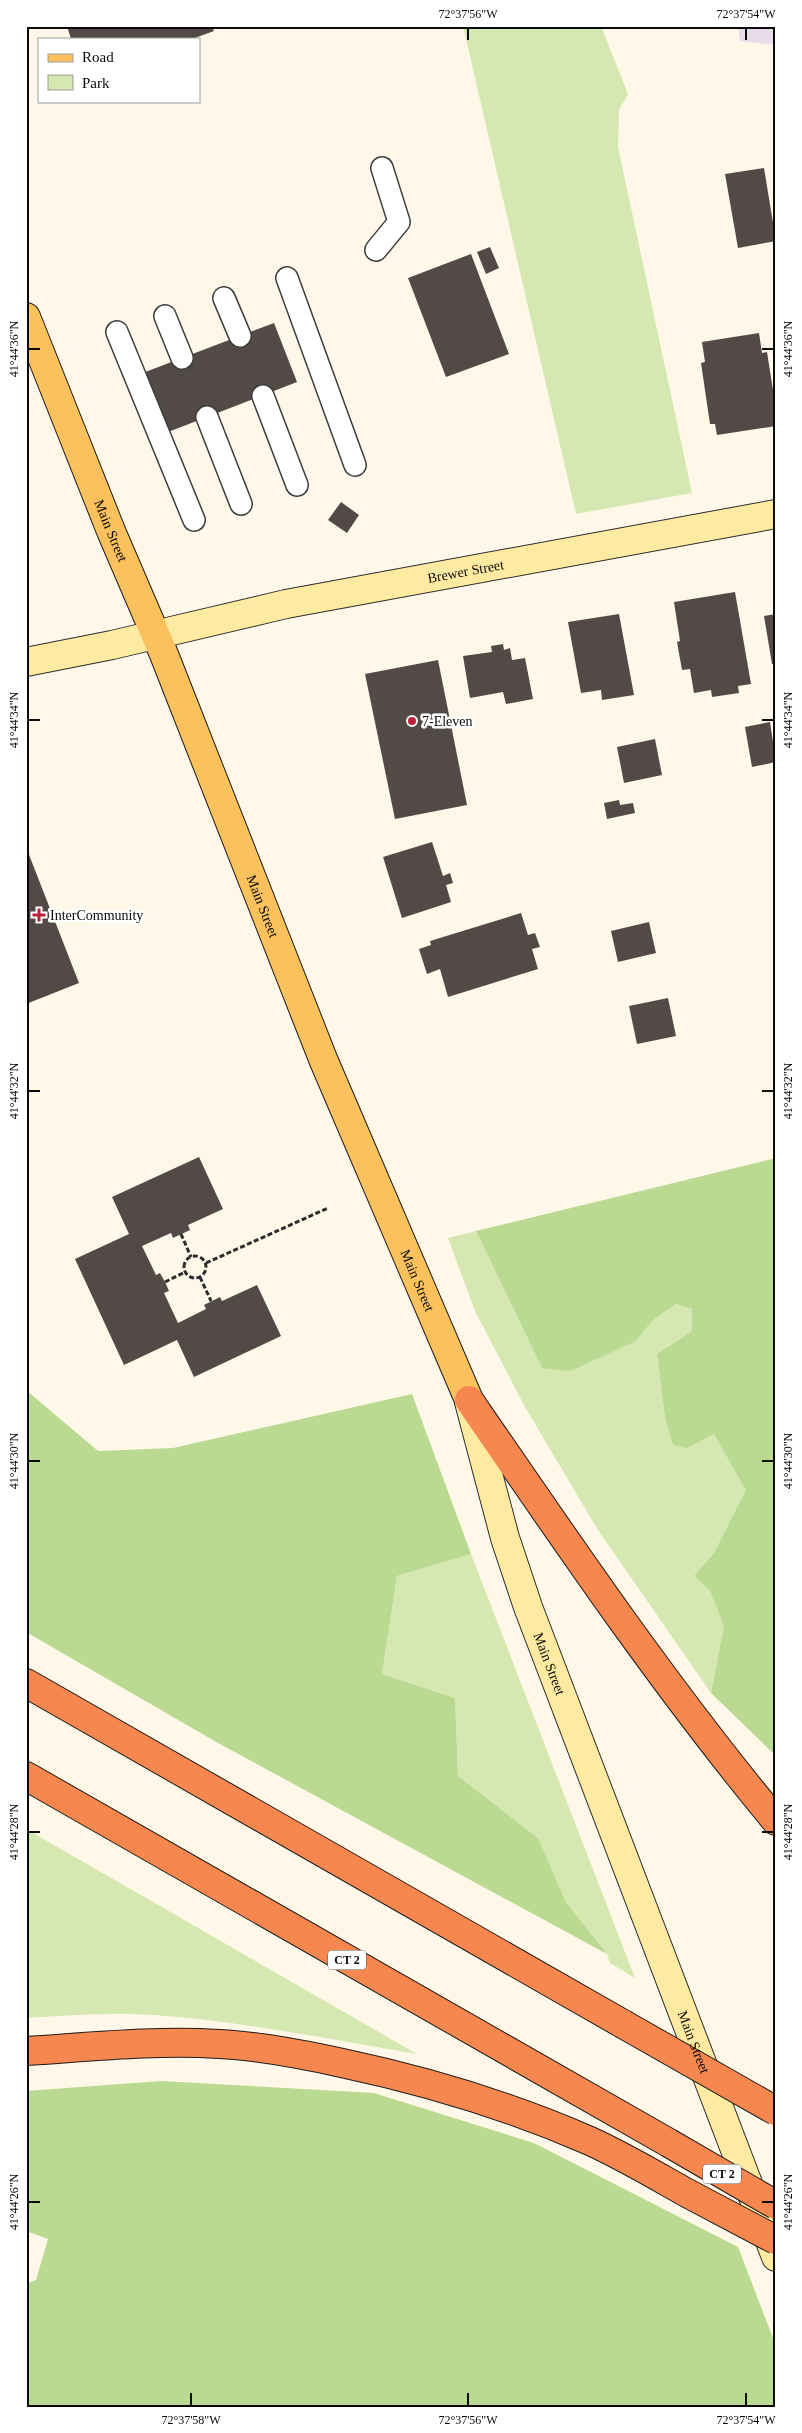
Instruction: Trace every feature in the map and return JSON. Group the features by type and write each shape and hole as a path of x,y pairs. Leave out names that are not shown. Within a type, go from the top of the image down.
{"highway":[{"path":"469,1400 634,1638 698,1724 776,1821"},
{"path":"26,1683 776,2111"},
{"name":"CT 2","path":"26,1776 776,2205"},
{"path":"26,2050 136,2044 218,2044 298,2054 372,2069 473,2096 536,2118 617,2154 776,2240"}],"main road":[{"name":"Main Street","path":"26,317 111,531 155,634 323,1059 469,1400 499,1516 522,1588 776,2257"},
{"name":"Brewer Street","path":"26,662 294,602 776,514"}],"lane":[{"path":"376,250 399,222 382,168"},
{"path":"287,278 355,465"},
{"path":"224,298 240,336"},
{"path":"165,316 182,358"},
{"path":"117,332 194,520"},
{"path":"263,396 297,485"},
{"path":"206,417 241,504"}],"path":[{"path":"206,1263 328,1208"},
{"path":"180,1234 190,1257"},
{"path":"190,1257 200,1257 206,1263 206,1271 200,1278 194,1278 185,1272 184,1266 190,1257"},
{"path":"164,1282 185,1272"},
{"path":"200,1278 210,1302"}],"shaded area":[{"path":"738,26 776,26 776,45 740,41"}],"green space":[{"path":"463,26 601,26 628,94 619,110 618,147 692,493 576,514"},
{"path":"776,1158 776,1756 711,1693 724,1626 710,1591 694,1576 714,1553 746,1490 714,1434 687,1448 673,1445 665,1418 657,1354 692,1331 692,1309 676,1304 652,1321 636,1341 570,1371 542,1368 476,1231"},
{"path":"476,1231 542,1368 636,1341 652,1321 676,1304 692,1309 692,1331 657,1354 665,1418 673,1445 687,1447 714,1434 747,1490 714,1553 694,1576 710,1591 724,1626 711,1693 598,1530 525,1407 475,1311 448,1238"},
{"path":"26,1390 98,1451 173,1448 412,1394 471,1554 397,1576 382,1674 455,1698 458,1776 538,1838 566,1902 607,1954 218,1743 26,1632"},
{"path":"471,1554 635,1978 610,1963 607,1954 566,1902 538,1838 458,1776 455,1698 382,1674 397,1576"},
{"path":"26,1829 417,2054 261,2027 166,2016 114,2014 26,2018"},
{"path":"161,2081 374,2093 534,2143 738,2247 776,2346 776,2407 26,2407 26,2284 36,2280 48,2239 26,2231 26,2091"}],"building":[{"path":"67,26 212,26 214,31 195,38 71,38"},
{"path":"764,168 776,241 738,248 725,174"},
{"path":"490,247 499,268 486,274 477,252"},
{"path":"471,254 509,354 446,377 408,278"},
{"path":"274,323 297,382 163,434 140,374"},
{"path":"759,333 762,353 767,352 776,409 776,426 717,435 715,424 710,424 701,363 705,362 702,342"},
{"path":"341,502 359,515 347,533 328,520"},
{"path":"735,592 751,684 738,686 739,693 712,697 711,690 694,693 690,669 682,670 677,642 680,641 674,602"},
{"path":"619,614 634,695 602,700 601,690 581,693 568,622"},
{"path":"776,614 776,664 772,664 764,616"},
{"path":"503,644 504,650 510,648 512,660 525,658 533,699 506,704 503,692 470,698 463,656 492,652 491,646"},
{"name":"7-Eleven","path":"438,660 467,805 395,819 365,674"},
{"path":"770,722 776,762 752,767 745,727"},
{"path":"655,739 662,775 624,783 617,747"},
{"path":"619,800 620,805 633,803 635,813 607,819 604,803"},
{"path":"432,842 443,876 450,873 453,883 446,885 451,902 402,918 383,857"},
{"name":"InterCommunity","path":"26,847 79,983 26,1004"},
{"path":"521,913 528,935 535,933 540,947 532,949 538,969 448,997 440,969 427,974 419,949 431,945 430,941"},
{"path":"649,922 656,953 618,962 611,931"},
{"path":"668,998 676,1036 637,1044 629,1006"},
{"path":"199,1157 223,1209 188,1225 190,1230 173,1238 171,1233 142,1246 156,1275 160,1273 165,1282 169,1291 164,1293 178,1323 206,1309 204,1305 220,1297 222,1301 257,1285 281,1336 194,1377 177,1340 124,1365 75,1259 129,1234 112,1197"}],"place":[{"name":"7-Eleven","path":"412,721"},
{"name":"InterCommunity","path":"39,915"}]}
